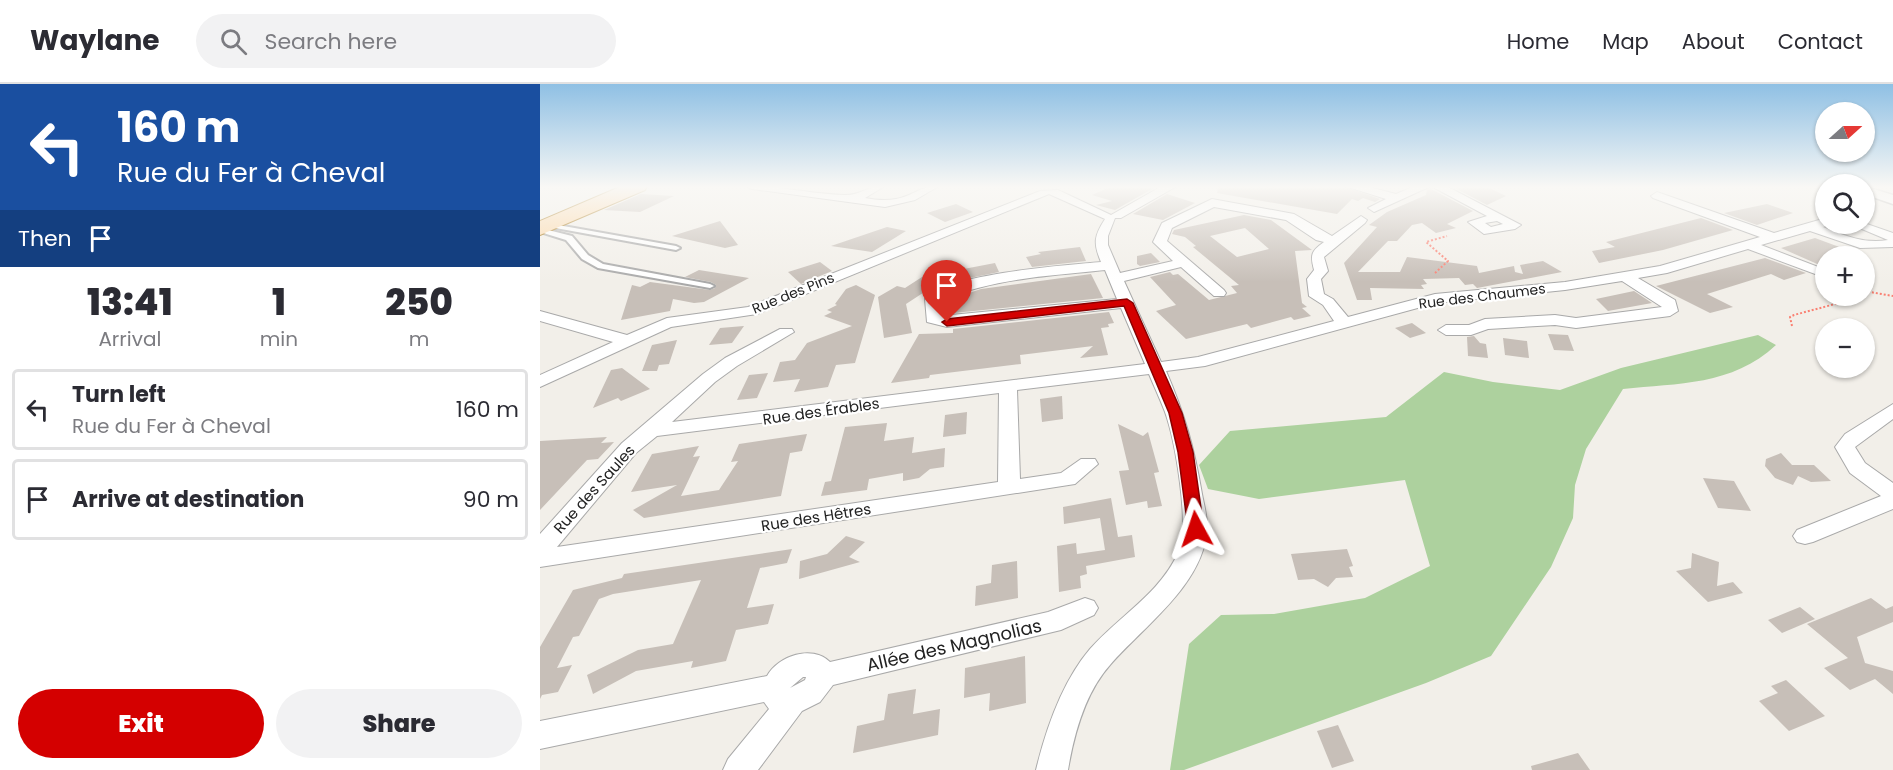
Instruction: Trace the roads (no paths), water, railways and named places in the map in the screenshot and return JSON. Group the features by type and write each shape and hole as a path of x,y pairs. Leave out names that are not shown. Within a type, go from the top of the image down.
{"main road":[{"path":"543,228 566,218"}],"street":[{"name":"Rue des Pins","path":"540,382 679,320 732,315 751,310 979,218"},
{"path":"1052,770 1059,737 1078,692 1099,658 1161,598 1190,553 1196,529 1185,452 1175,413 1101,245 1101,236 1110,218"},
{"path":"1183,218 1167,226 1160,242 1219,293"},
{"path":"1292,218 1321,237 1334,240"},
{"path":"1719,218 1772,237"},
{"path":"1344,323 1328,302 1317,296 1314,279 1321,271 1317,257 1334,240 1361,220"},
{"name":"Rue des Chaumes","path":"1157,368 1200,362 1435,299 1624,277 1662,270 1815,225"},
{"path":"1809,226 1862,246 1875,248 1893,243"},
{"path":"1875,231 1893,237"},
{"path":"1749,244 1815,271"},
{"path":"1127,303 947,322 933,319 933,299 947,291 1006,279 1114,272 1182,263"},
{"path":"1446,330 1471,330 1489,323 1555,320 1576,323 1670,312 1670,303 1624,277"},
{"path":"1459,297 1489,323"},
{"path":"540,316 629,341"},
{"path":"540,324 557,319"},
{"path":"651,431 709,378 731,362 786,332"},
{"name":"Rue des Érables","path":"651,431 1157,368"},
{"path":"1008,386 1009,488"},
{"path":"1893,410 1852,438 1845,447 1857,468 1893,494"},
{"name":"Rue des Saules","path":"540,550 629,448 651,431"},
{"name":"Rue des Hêtres","path":"540,558 1067,479 1088,464"},
{"path":"1805,537 1893,500"},
{"name":"Allée des Magnolias","path":"784,695 785,674 801,665 816,666 821,676 1052,622 1085,608"},
{"path":"540,735 784,695"},
{"path":"739,770 784,695"}],"lane":[{"path":"543,228 675,248"},
{"path":"543,228 569,238 585,257 601,266 711,286"}]}
